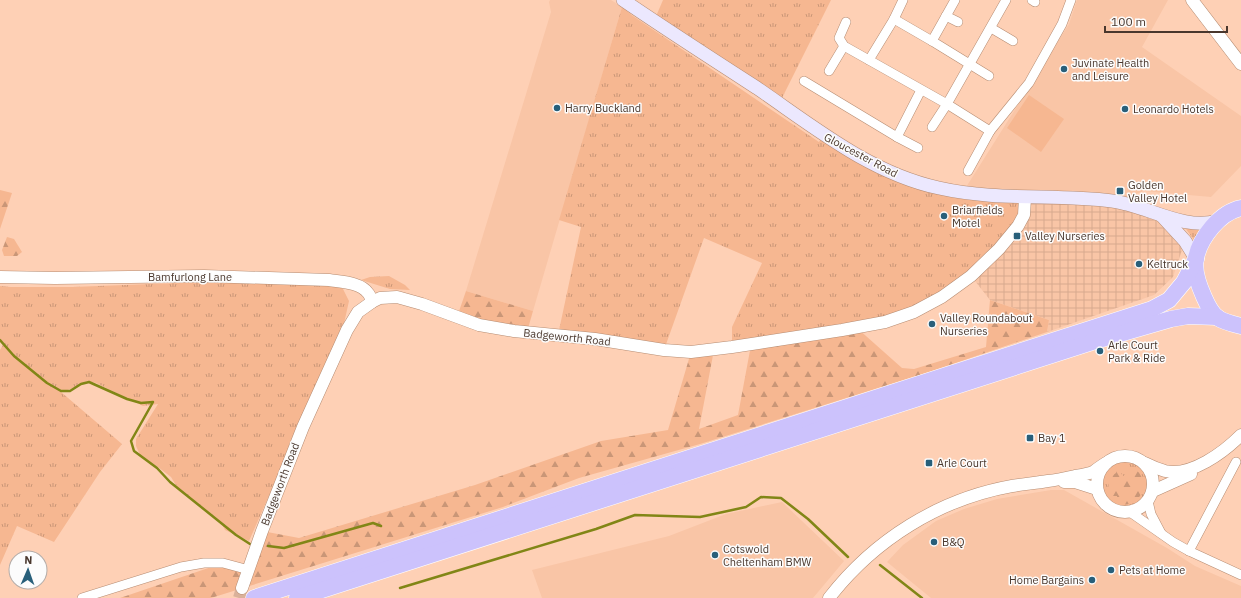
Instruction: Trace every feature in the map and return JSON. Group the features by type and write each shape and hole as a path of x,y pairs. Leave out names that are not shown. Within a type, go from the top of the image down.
{"highway":[{"path":"248,593 1152,309 1169,300 1184,282 1203,241 1217,221 1227,212 1240,207"},
{"path":"1196,258 1198,283 1208,306 1217,317"},
{"path":"297,598 1109,337 1171,319 1188,316 1217,317 1241,326"}],"main road":[{"name":"Gloucester Road","path":"623,0 757,88 823,135 877,165 904,177 939,188 963,192 1025,198 1079,199 1114,202 1190,223 1207,224 1217,221"},
{"path":"1160,214 1185,241 1196,258"}],"street":[{"path":"869,60 894,19 903,0"},
{"path":"932,41 955,0"},
{"path":"932,126 947,104 1006,0"},
{"path":"968,171 990,131 1029,83 1062,24 1072,0"},
{"path":"1192,0 1241,64"},
{"path":"946,16 958,22"},
{"path":"894,19 988,76"},
{"path":"846,22 838,38 844,46 947,104 990,131"},
{"path":"991,28 1013,41"},
{"path":"829,71 844,46"},
{"path":"804,81 918,148"},
{"path":"897,137 921,90"},
{"name":"Badgeworth Road","path":"248,593 249,570 262,531 303,427 344,337 358,312 372,302 380,298 397,297 422,304 480,325 514,331 595,339 664,350 714,350 819,334 885,322 914,312 942,297 971,276 1009,238 1024,215 1025,198"},
{"name":"Bamfurlong Lane","path":"0,277 55,278 204,276 329,280 362,288 369,293 372,302"},
{"path":"829,598 851,571 878,547 926,515 960,500 1013,486 1049,481 1092,472 1118,456 1137,458 1145,463 1166,471 1181,472 1199,466 1214,457 1228,448 1241,435"},
{"path":"1106,463 1100,470 1097,479 1097,489 1102,502 1118,512 1130,512 1143,506 1151,496 1219,461 1241,443"},
{"path":"1189,551 1236,462"},
{"path":"1145,463 1150,469 1154,483 1151,496 1152,514 1162,534"},
{"path":"1049,481 1075,482 1097,489"},
{"path":"1130,512 1173,542 1241,575"},
{"path":"82,598 181,567 204,563 223,563 249,570"}],"shaded area":[{"name":"Harry Buckland","path":"550,0 611,0 622,7 533,311 466,291 551,12"},
{"path":"1077,0 1168,0 1142,47 1241,116 1241,166 1211,197 1144,191 1114,202 963,192 1069,24"},
{"path":"1025,198 1079,199 1160,214 1185,241 1173,277 1154,295 1047,332 1049,320 990,300 971,276"},
{"path":"1051,490 1064,490 1167,548 1195,566 1241,586 1241,598 931,598 887,562 903,545 936,521 964,509 997,499"},
{"path":"782,502 844,561 813,598 542,598 532,570 669,536 726,514"}],"green space":[{"path":"663,0 831,0 779,104 654,21"},
{"path":"622,7 633,16 819,142 823,135 904,177 1025,198 1024,215 999,249 914,312 732,347 732,327 762,263 704,238 664,350 558,335 581,227 559,220"},
{"path":"1029,95 1064,119 1041,152 1007,128"},
{"path":"0,190 12,193 0,229"},
{"path":"1183,225 1201,229 1194,240"},
{"path":"7,237 14,239 22,252 17,256 4,256 2,250"},
{"path":"389,276 405,285 410,290 390,289 361,280 370,277"},
{"path":"204,282 337,286 343,289 349,301 343,328 249,541 225,530 221,522 196,504 177,487 171,477 141,457 136,446 136,439 158,404 143,406 96,383 87,381 77,387 61,392 122,444 100,472 54,542 17,526 0,565 0,350 4,343 0,339 0,286 72,287"},
{"path":"466,291 533,311 527,332 457,317"},
{"path":"990,300 1049,320 1047,332 929,372 700,444 579,478 503,507 211,598 120,598 223,563 249,570 262,531 299,538 475,485 601,441 668,430 691,352 714,350 699,429 738,415 751,345 857,328 902,368 914,369 986,347"},
{"path":"1124,461 1133,463 1141,468 1146,476 1148,485 1146,494 1141,502 1133,507 1124,509 1115,507 1107,502 1102,494 1100,485 1102,476 1107,468 1115,463"},
{"path":"1117,470 1119,470 1122,475 1126,477 1137,471 1142,475 1142,493 1137,500 1129,504 1121,504 1117,502 1117,496 1107,496 1106,490 1109,485 1107,482 1107,477 1116,473"}],"waterway":[{"path":"0,340 14,356 47,383 61,391 70,391 81,384 89,382 127,399 141,403 153,402 131,441 134,451 157,468 170,482 236,535 250,544"},
{"path":"400,588 596,529 635,515 700,517 746,507 761,497 781,498 808,519 848,557"},
{"path":"268,546 284,548 373,523 381,526"},
{"path":"880,565 922,598"}],"tunnel":[{"path":"239,598 242,588"}],"place":[{"name":"Juvinate Health and Leisure","path":"1064,69"},
{"name":"Harry Buckland","path":"557,108"},
{"name":"Leonardo Hotels","path":"1125,109"},
{"name":"Golden Valley Hotel","path":"1120,191"},
{"name":"Briarfields Motel","path":"944,216"},
{"name":"Valley Nurseries","path":"1017,236"},
{"name":"Keltruck","path":"1139,264"},
{"name":"Valley Roundabout Nurseries","path":"932,324"},
{"name":"Arle Court Park & Ride","path":"1100,351"},
{"name":"Bay 1","path":"1030,438"},
{"name":"Arle Court","path":"929,463"},
{"name":"B&Q","path":"934,542"},
{"name":"Cotswold Cheltenham BMW","path":"715,555"},
{"name":"Pets at Home","path":"1111,570"},
{"name":"Home Bargains","path":"1092,580"}]}
